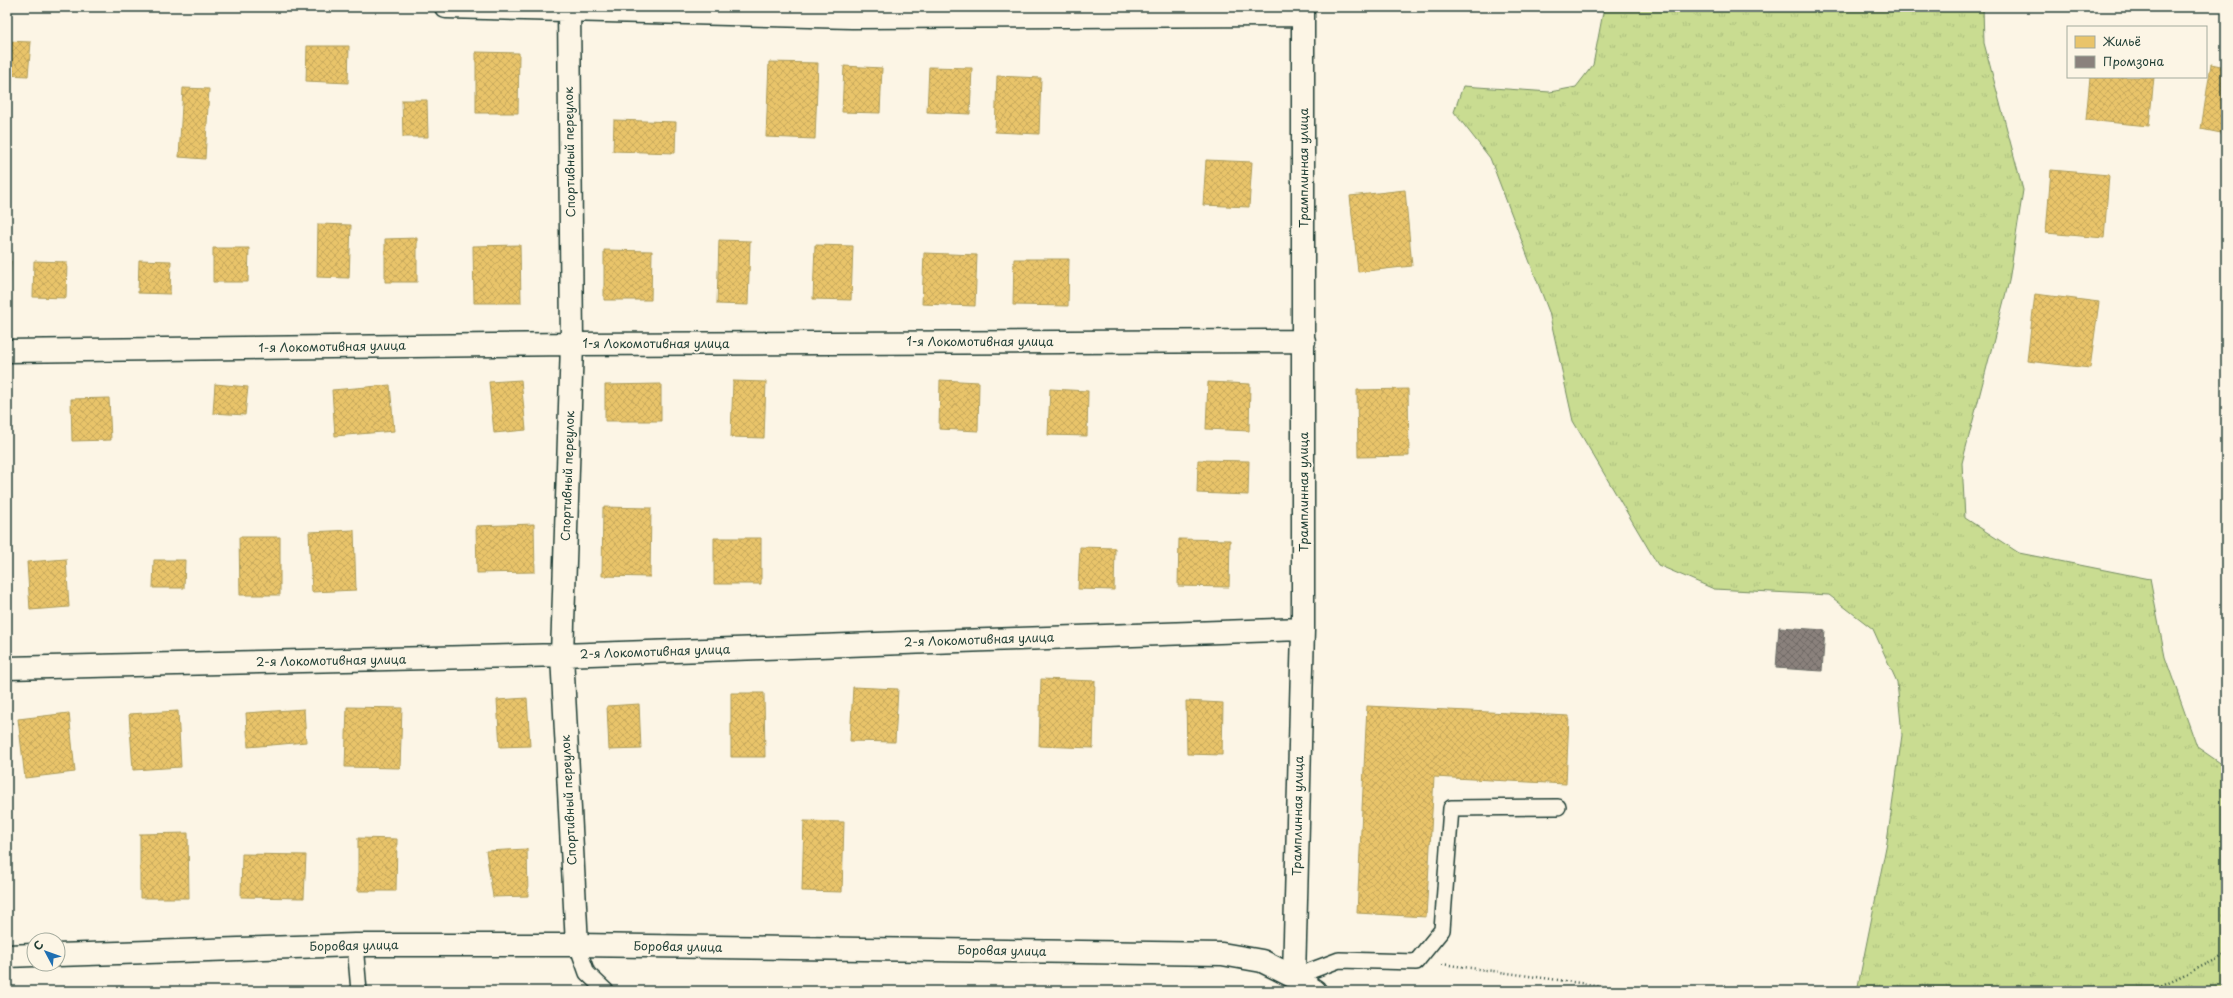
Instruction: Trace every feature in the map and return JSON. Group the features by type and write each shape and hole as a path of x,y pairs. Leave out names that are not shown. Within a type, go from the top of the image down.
{"street":[{"path":"446,7 852,12 1303,11"},
{"name":"Спортивный переулок","path":"569,9 572,344 562,656 577,945"},
{"name":"Трамплинная улица","path":"1294,977 1303,629 1303,11"},
{"name":"1-я Локомотивная улица","path":"7,351 572,344 1304,341"},
{"name":"2-я Локомотивная улица","path":"7,668 562,656 1303,629"},
{"name":"Боровая улица","path":"66,955 355,945 577,945 1222,954 1262,960 1294,977 1315,991"},
{"path":"7,956 26,955"}],"lane":[{"path":"1294,977 1339,960 1416,962 1442,930 1451,808 1558,807"},
{"path":"355,945 359,991"},
{"path":"577,945 587,973 606,991"}],"path":[{"path":"2156,991 2160,986 2226,955"},
{"path":"1416,962 1449,964 1638,991"}],"green space":[{"path":"1604,7 1983,7 1984,43 2023,190 2009,281 1962,463 1965,518 2019,553 2150,579 2165,657 2197,747 2226,767 2226,991 1857,991 1887,842 1902,735 1897,682 1873,629 1829,595 1714,589 1658,565 1573,421 1549,312 1490,158 1454,112 1463,86 1550,92 1576,87 1593,65"}],"building: Жильё":[{"path":"7,41 31,42 28,76 7,75"},
{"path":"307,46 349,46 348,83 306,81"},
{"path":"476,52 519,53 518,113 476,113"},
{"path":"769,62 818,63 815,139 766,137"},
{"path":"2211,64 2226,67 2226,134 2201,129"},
{"path":"844,66 882,68 880,113 842,112"},
{"path":"929,67 972,68 970,114 927,112"},
{"path":"997,76 1041,78 1039,134 995,132"},
{"path":"2090,78 2154,78 2149,126 2086,120"},
{"path":"183,88 209,89 205,159 179,157"},
{"path":"402,100 427,100 428,137 403,137"},
{"path":"614,120 676,122 675,153 613,151"},
{"path":"1206,160 1252,162 1249,207 1203,205"},
{"path":"2051,170 2109,175 2104,238 2046,233"},
{"path":"1405,190 1412,266 1358,272 1350,196"},
{"path":"318,224 351,225 349,278 317,277"},
{"path":"417,238 417,282 385,282 385,239"},
{"path":"719,240 750,241 748,305 717,304"},
{"path":"520,245 521,303 474,303 473,246"},
{"path":"815,245 853,246 851,300 813,299"},
{"path":"213,248 249,248 248,282 213,282"},
{"path":"604,250 652,251 651,300 604,300"},
{"path":"924,253 977,255 975,306 922,304"},
{"path":"1014,259 1069,259 1068,306 1013,305"},
{"path":"139,260 171,261 170,294 138,293"},
{"path":"7,261 11,261 9,295 7,295"},
{"path":"34,261 67,262 66,298 33,297"},
{"path":"2035,294 2099,302 2090,368 2027,361"},
{"path":"521,380 526,430 494,433 489,382"},
{"path":"940,380 979,382 978,431 939,429"},
{"path":"733,381 766,382 764,438 731,437"},
{"path":"1208,382 1250,384 1249,431 1206,429"},
{"path":"215,384 248,387 245,415 213,413"},
{"path":"661,384 661,421 605,421 605,385"},
{"path":"390,385 394,431 335,436 332,390"},
{"path":"1050,389 1088,391 1087,436 1048,435"},
{"path":"1408,389 1409,456 1358,457 1357,390"},
{"path":"109,398 111,440 72,441 71,399"},
{"path":"1198,460 1249,461 1248,495 1197,493"},
{"path":"603,507 651,508 650,577 602,576"},
{"path":"534,524 535,572 477,573 476,526"},
{"path":"354,530 356,590 312,592 309,532"},
{"path":"239,537 280,537 280,595 240,595"},
{"path":"714,538 761,538 761,584 714,584"},
{"path":"1179,539 1230,540 1229,587 1178,586"},
{"path":"1080,547 1115,548 1114,590 1078,589"},
{"path":"66,559 69,607 30,610 27,562"},
{"path":"154,560 185,560 184,588 153,588"},
{"path":"1041,679 1095,681 1093,748 1039,746"},
{"path":"853,687 898,689 895,742 850,741"},
{"path":"731,693 764,693 765,757 731,757"},
{"path":"527,698 530,746 500,747 497,700"},
{"path":"1186,701 1223,703 1222,755 1187,754"},
{"path":"639,704 641,749 609,750 607,706"},
{"path":"1367,706 1569,716 1566,784 1434,777 1426,917 1357,913"},
{"path":"347,707 402,708 400,768 345,767"},
{"path":"304,709 306,742 248,747 246,713"},
{"path":"178,711 181,767 133,770 129,714"},
{"path":"69,713 75,772 25,778 18,719"},
{"path":"804,821 844,822 842,892 802,891"},
{"path":"188,833 189,898 140,898 140,834"},
{"path":"358,838 397,839 396,891 358,891"},
{"path":"527,849 528,896 493,897 486,851"},
{"path":"242,854 306,855 304,898 241,897"}],"building: Промзона":[{"path":"1779,627 1825,630 1822,671 1776,668"}]}
